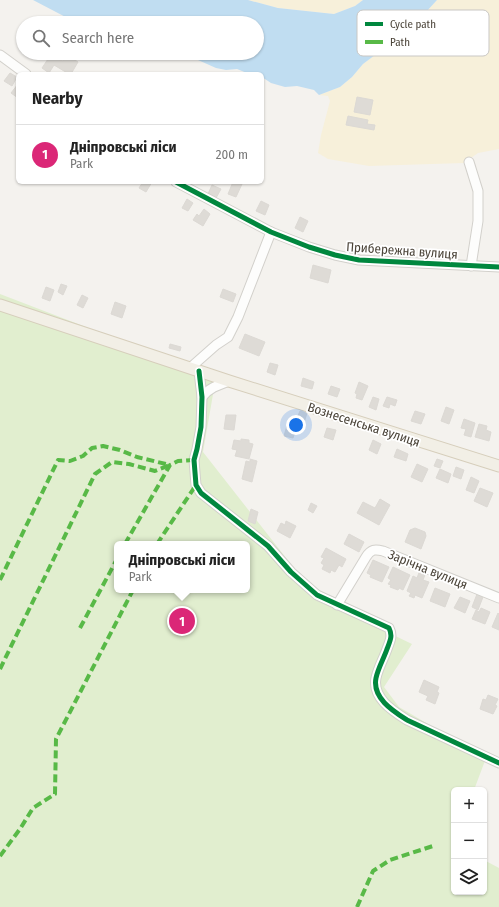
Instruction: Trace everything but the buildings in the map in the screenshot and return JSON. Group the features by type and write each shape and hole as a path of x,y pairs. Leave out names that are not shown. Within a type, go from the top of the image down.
{"main road":[{"name":"Вознесенська вулиця","path":"0,305 229,381 499,466"}],"street":[{"path":"0,55 23,72"},
{"path":"469,162 478,191 478,221 471,266"},
{"name":"Прибережна вулиця","path":"180,184 271,232 309,247 335,255 359,260 499,268"},
{"path":"271,232 238,317 228,337 216,345 195,369 202,397 201,426 194,460 196,485 201,493 268,546 291,572 317,595 389,628 392,634 376,677 376,684 378,692 384,702 393,711 407,720 499,763"},
{"path":"202,397 207,391 229,381"},
{"name":"Зарічна вулиця","path":"337,605 369,552 374,549 383,550 499,598"}],"green space":[{"path":"0,294 216,377 203,452 312,591 333,606 412,644 384,687 399,707 486,758 475,787 451,787 451,895 487,895 487,862 499,868 499,907 0,907"}],"sand":[{"path":"248,0 363,0 355,6 334,14 278,8"},
{"path":"437,0 499,0 499,149 478,153 464,163 369,166 328,159 318,153 330,101 328,96 319,95 340,87 352,77 363,64 374,56 489,56 489,10 428,10"}],"water":[{"path":"33,0 248,0 278,8 334,14 355,6 363,0 437,0 428,10 357,10 357,56 374,56 363,64 352,77 340,87 319,95 314,90 297,86 285,87 271,83 264,78 264,72 244,72 237,69 226,70 216,68 198,60 264,60 264,16 64,16"}],"marked path":[{"path":"0,580 58,460 70,461 83,456 92,448 103,446 120,450 137,457 170,465"},
{"path":"127,541 170,465 178,461 194,460"},
{"path":"0,669 95,474 112,462 129,464 155,471 170,465"},
{"path":"159,541 196,485"},
{"path":"80,628 114,565"},
{"path":"0,856 33,808 55,794 56,739 131,593"},
{"path":"357,907 373,871 390,860 433,846"}],"cycle path":[{"path":"180,184 271,232 309,247 335,255 359,260 499,267"},
{"path":"199,371 202,397 201,427 194,460 196,485 201,493 268,546 291,572 317,595 389,628 391,638 377,674 376,685 380,698 390,708 407,720 499,763"}],"place":[{"name":"Дніпровські ліси","path":"182,621"}]}
